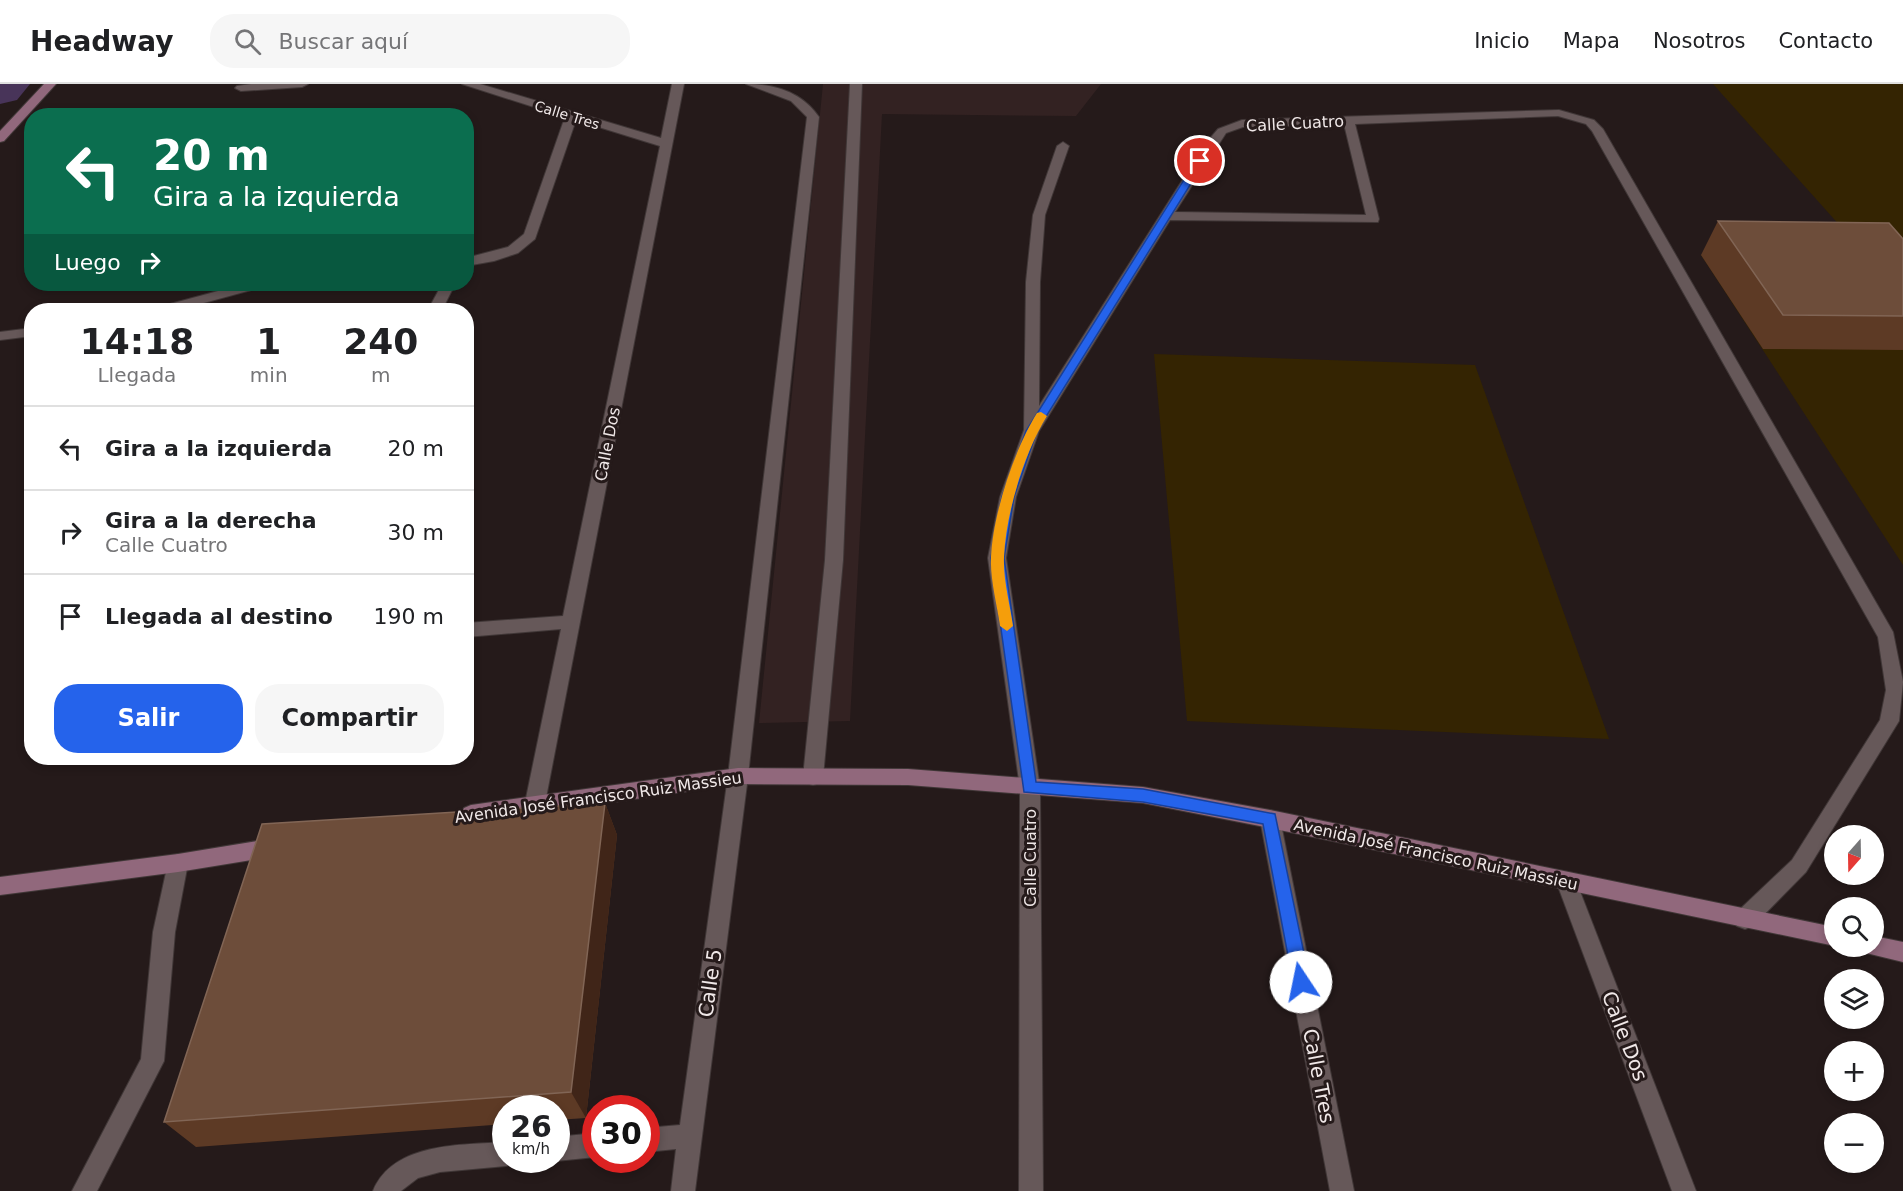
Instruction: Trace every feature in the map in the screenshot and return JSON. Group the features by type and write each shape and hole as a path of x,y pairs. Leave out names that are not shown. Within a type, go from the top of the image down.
{"street":[{"path":"28,108 50,84"},
{"path":"241,88 302,84"},
{"name":"Calle Tres","path":"468,84 571,117 667,144"},
{"name":"Calle Dos","path":"535,803 678,84"},
{"name":"Calle 5","path":"683,1191 738,776 813,117 808,106 797,99 752,84"},
{"path":"813,777 834,560 856,84"},
{"path":"0,138 24,112"},
{"name":"Calle Cuatro","path":"1031,1191 1030,788 997,558 1008,497 1032,431 1212,143 1222,131 1242,124 1559,114 1590,122 1597,129 1887,637 1895,690 1889,721 1799,866 1745,919"},
{"path":"474,261 513,250 530,236 571,117"},
{"path":"1166,216 1373,219 1349,121"},
{"path":"1032,431 1033,282 1039,215 1063,146"},
{"path":"189,303 232,291"},
{"path":"0,336 24,333"},
{"path":"474,629 572,622"},
{"name":"Avenida José Francisco Ruiz Massieu","path":"454,816 738,776 908,777 1143,795 1270,819 1824,936"},
{"name":"Calle Tres","path":"1270,819 1342,1191"},
{"path":"0,886 178,863 293,844"},
{"path":"84,1191 152,1061 164,932 178,863"},
{"name":"Calle Dos","path":"1566,881 1684,1191"},
{"path":"1884,948 1903,952"},
{"path":"660,1139 689,1136"},
{"path":"386,1191 394,1178 423,1162 492,1155"}],"shaded area":[{"path":"823,84 1101,84 1076,116 882,114 850,721 759,723"},
{"path":"1713,84 1903,84 1903,565 1701,255 1868,257"},
{"path":"1154,354 1475,365 1609,739 1187,721"}],"building":[{"path":"1718,221 1889,223 1903,239 1903,316 1783,315"},
{"path":"605,803 571,1092 492,1095 492,1098 164,1122 262,824"}],"waterway":[{"path":"0,90 6,84"}],"slow traffic":[{"path":"1007,626 997,558 1008,497 1032,431 1041,416"}],"route":[{"path":"1200,161 1032,431 1008,497 997,558 1030,788 1143,795 1270,819 1301,982"}]}
